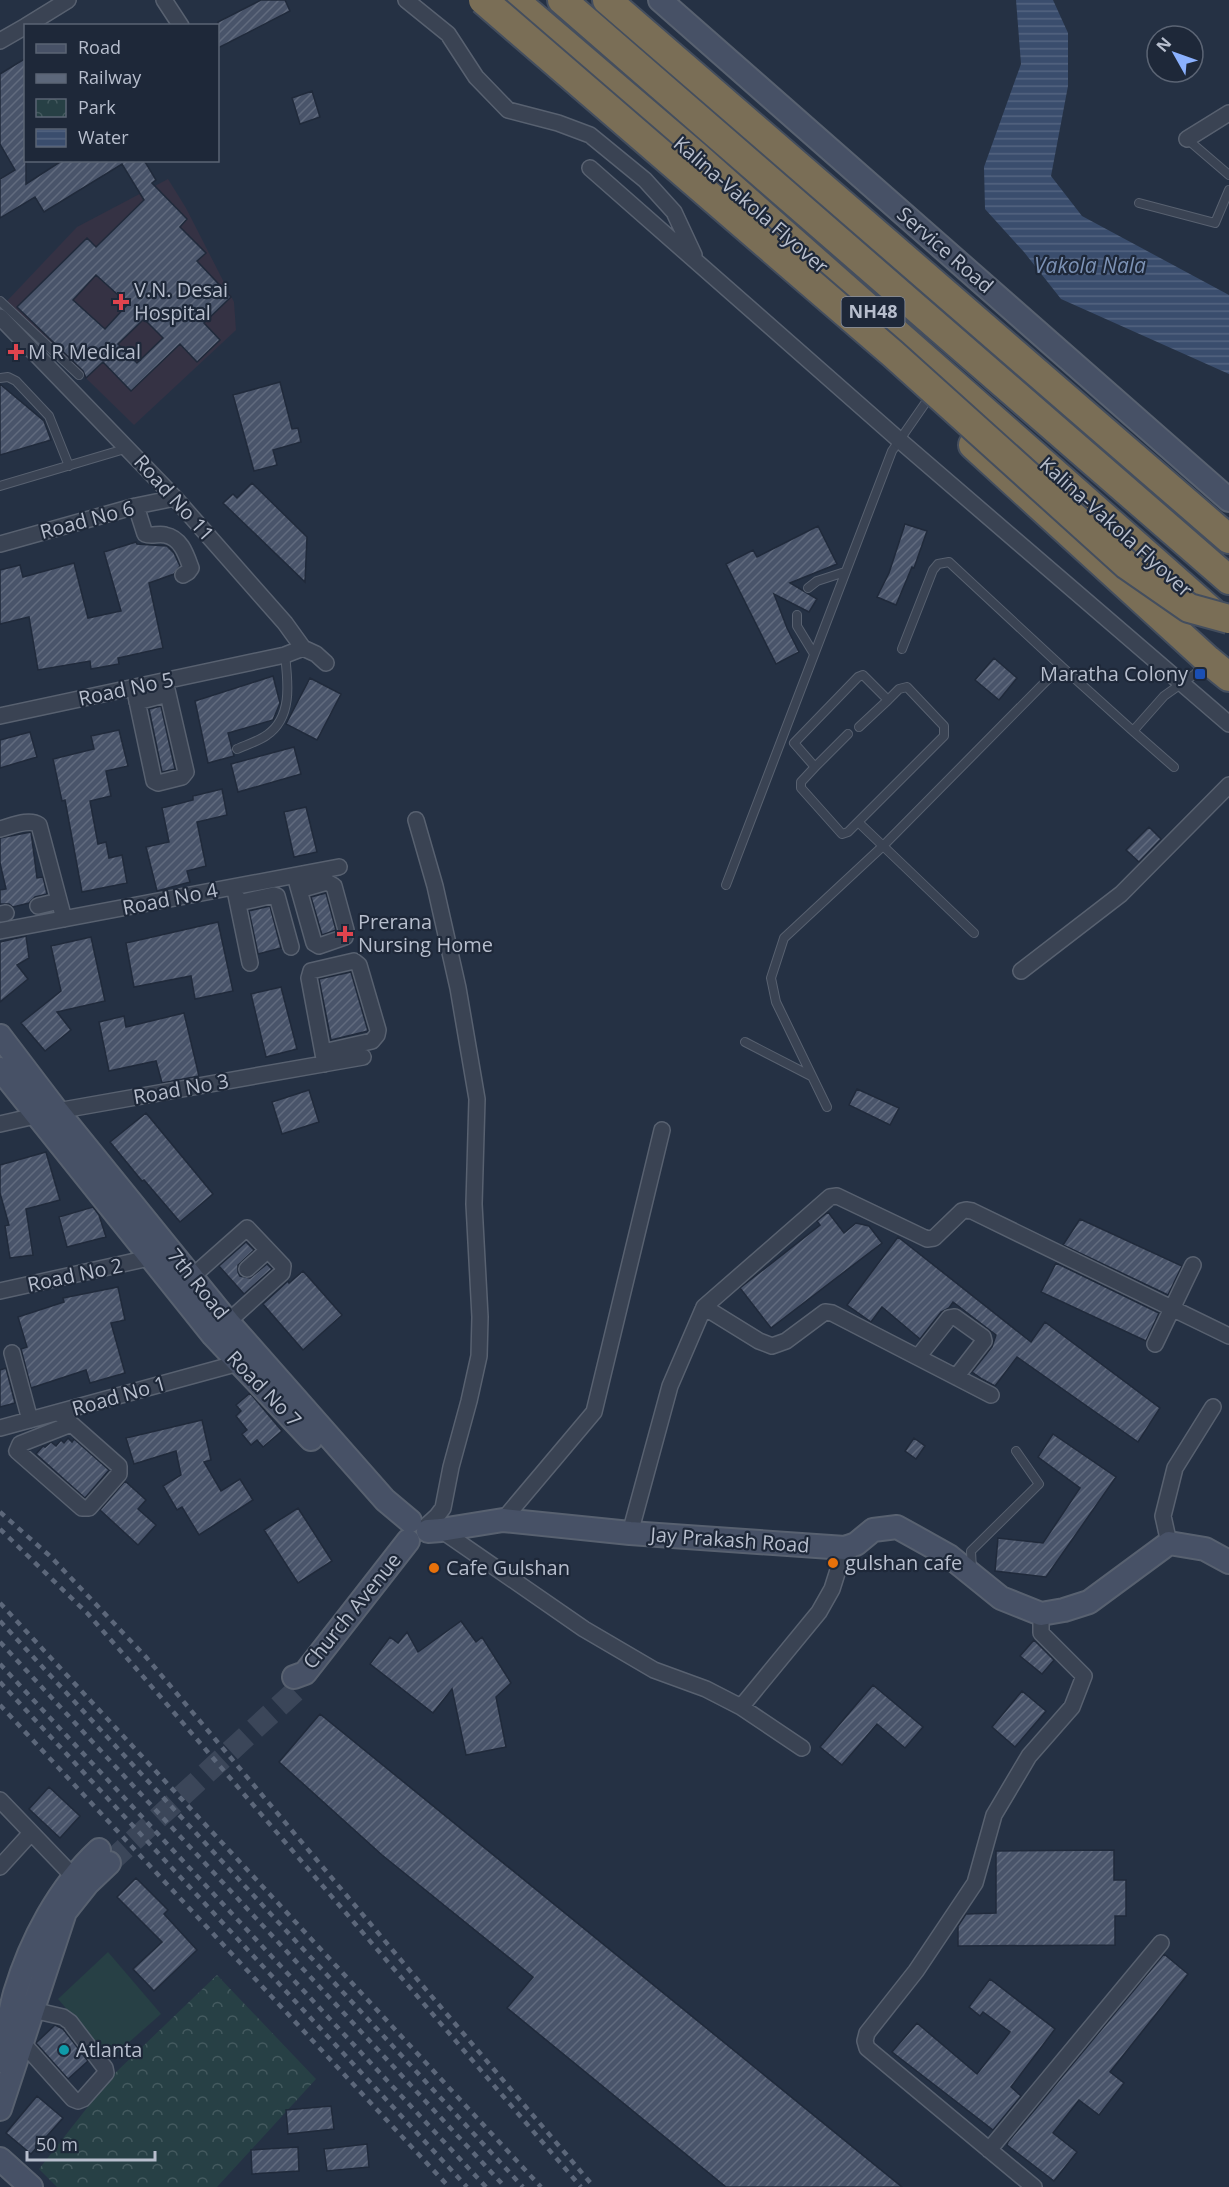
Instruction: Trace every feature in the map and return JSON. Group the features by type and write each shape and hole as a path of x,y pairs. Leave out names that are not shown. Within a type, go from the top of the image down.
{"highway":[{"path":"468,0 813,298 1219,669"},
{"path":"483,0 893,354 1127,565 1190,608 1229,619"},
{"name":"Kalina-Vakola Flyover","path":"514,0 695,155 1229,628"},
{"name":"Kalina-Vakola Flyover","path":"562,0 1229,580"},
{"path":"608,0 1229,539"}],"street":[{"path":"164,0 180,24"},
{"path":"406,0 448,34 476,77 508,110 558,123 590,135 645,180 674,212 696,261"},
{"name":"Service Road","path":"660,0 1229,500"},
{"path":"29,24 62,1"},
{"path":"0,41 24,27"},
{"path":"1187,139 1229,113"},
{"path":"590,168 898,439 1229,724"},
{"name":"Road No 11","path":"2,322 175,498 285,623 303,648"},
{"name":"Road No 6","path":"0,544 175,498"},
{"path":"136,507 146,534 151,536 162,534 172,537 184,548 192,568 183,575"},
{"path":"285,655 303,648 316,654 326,663"},
{"name":"Road No 5","path":"0,716 135,695 285,655"},
{"path":"135,695 154,781 158,783 182,777 186,772 166,688"},
{"path":"1021,971 1121,894 1229,785"},
{"path":"416,820 435,886 458,988 477,1099 474,1204 480,1317 479,1356 442,1508 437,1516 419,1530 654,1670 706,1689 741,1707 802,1748"},
{"path":"0,829 29,822 36,822 39,825 64,920"},
{"name":"Road No 4","path":"0,931 234,887 297,883 339,867"},
{"path":"234,887 250,963"},
{"path":"238,903 259,904 274,895 277,896 291,947"},
{"path":"38,906 59,901"},
{"path":"354,961 359,965 378,1030 377,1035 372,1041 324,1058 310,973 311,970 354,961"},
{"name":"7th Road","path":"0,1036 47,1113 172,1252 184,1284"},
{"name":"Road No 3","path":"0,1124 324,1058 363,1057"},
{"name":"Road No 7","path":"0,1069 47,1113 150,1259 184,1284 220,1329 376,1507 419,1530"},
{"path":"503,1520 594,1412 662,1130"},
{"path":"630,1533 670,1386 704,1307 830,1197 837,1196 927,1239 934,1238 962,1212 972,1211 1229,1336"},
{"path":"184,1284 243,1229 250,1230 283,1266 282,1273 220,1329"},
{"path":"248,1269 268,1250"},
{"name":"Road No 2","path":"0,1291 150,1259 172,1252"},
{"path":"1155,1344 1193,1265"},
{"path":"704,1307 759,1341 772,1346 786,1341 825,1312 832,1313 991,1395"},
{"path":"918,1357 949,1318 955,1317 983,1337 984,1341 956,1377"},
{"path":"12,1353 30,1420"},
{"name":"Road No 1","path":"3,1428 248,1360"},
{"path":"1169,1542 1163,1516 1175,1468 1213,1407"},
{"path":"59,1413 119,1466 119,1474 89,1508 82,1508 18,1454 18,1448 24,1443 71,1424"},
{"path":"3,1428 24,1443"},
{"name":"Jay Prakash Road","path":"419,1530 503,1520 630,1533 844,1548"},
{"path":"741,1707 819,1612 832,1589 844,1548 856,1544 873,1530 897,1527 949,1556 1002,1598 1041,1614 1089,1602 1169,1542 1205,1549 1229,1562"},
{"name":"Church Avenue","path":"300,1678 419,1530"},
{"path":"1034,2187 867,2048 865,2041 867,2033 916,1971 975,1883 994,1815 1029,1756 1072,1707 1084,1676 1041,1634 1041,1614"},
{"path":"0,1800 74,1876"},
{"path":"0,1867 31,1833"},
{"path":"0,2061 22,2007 65,1912 88,1883 104,1857 81,1867 74,1876 49,1915 31,1951 22,2007 22,2042 0,2109"},
{"path":"989,2150 1161,1943"},
{"path":"22,2007 63,2017 70,2022 105,2068 106,2073 78,2101 73,2099 22,2042"},
{"path":"0,2158 31,2187"}],"lane":[{"path":"1187,139 1229,175"},
{"path":"1139,203 1215,223 1229,190"},
{"path":"0,301 79,375"},
{"path":"0,378 8,377 16,381 49,416 69,466"},
{"path":"726,885 888,460 898,439 926,402"},
{"path":"0,486 128,448"},
{"path":"902,649 933,570 938,564 949,562 1061,666 1174,766"},
{"path":"808,588 817,581 845,572"},
{"path":"796,615 797,626 814,654"},
{"path":"237,749 267,735 282,719 289,688 285,655"},
{"path":"827,1107 776,1002 771,978 784,938 883,846 1061,666"},
{"path":"1133,731 1164,696 1181,682 1195,674 1219,669"},
{"path":"815,767 795,746 796,739 858,677 864,675 888,700"},
{"path":"848,734 801,782 801,788 838,832 845,834 944,736 944,726 907,687 899,689 860,727"},
{"path":"858,822 974,933"},
{"path":"745,1042 811,1076"},
{"path":"972,1574 971,1551 1039,1484 1016,1451"}],"shaded area":[{"name":"V.N. Desai Hospital","path":"168,179 186,208 234,302 236,330 134,425 7,301 77,227"}],"green space":[{"path":"108,1952 161,2014 110,2059 58,1999"},
{"path":"217,1975 316,2079 217,2187 57,2187 39,2169 112,2076"}],"water":[{"name":"Vakola Nala","path":"1016,0 1053,0 1068,33 1068,86 1051,176 1082,216 1229,295 1229,374 1061,299 1024,252 985,209 984,167 1021,64"}],"building":[{"path":"261,0 285,0 290,11 219,47 218,22"},
{"name":"V.N. Desai Hospital","path":"24,59 26,184 60,162 145,162 156,180 152,183 187,219 180,227 206,253 197,261 231,297 204,323 220,340 197,362 180,344 131,391 103,362 86,378 83,371 17,307 87,238 96,247 144,200 122,164 44,212 35,197 0,218 0,179 15,170 0,144 0,74","holes":["96,275 128,304 105,329 73,300","144,319 163,338 137,363 118,344"]},
{"path":"312,91 320,117 300,124 292,98"},
{"path":"280,382 292,429 298,428 301,442 273,450 277,465 254,471 233,395"},
{"path":"0,384 44,421 51,440 0,455"},
{"path":"252,483 307,537 305,582 223,503 233,494 237,498"},
{"path":"905,524 927,531 914,568 912,567 896,605 877,597 889,573"},
{"path":"818,526 837,564 790,583 817,599 809,612 774,594 799,652 776,664 726,564 753,550 757,557"},
{"path":"136,542 137,544 167,546 174,553 180,566 174,574 149,583 163,648 118,658 119,664 91,669 90,661 38,670 29,617 0,624 0,570 20,565 23,577 74,563 88,618 121,611 104,552"},
{"path":"994,658 1017,678 999,700 975,680"},
{"path":"273,676 280,703 273,720 228,733 234,756 208,763 195,701"},
{"path":"310,678 341,694 317,740 286,724"},
{"path":"161,706 175,769 162,772 149,709"},
{"path":"119,730 128,766 106,771 111,796 90,801 98,844 106,842 109,858 122,855 127,883 82,892 65,800 62,801 53,759 94,749 91,736"},
{"path":"30,732 37,757 0,768 0,740"},
{"path":"294,747 301,774 238,792 231,764"},
{"path":"222,789 227,815 197,822 206,866 187,871 190,882 157,891 146,847 169,842 162,808 193,800 193,796"},
{"path":"306,807 317,852 294,857 284,812"},
{"path":"1149,827 1161,839 1139,862 1126,850"},
{"path":"31,832 37,878 43,877 47,894 35,897 29,903 13,907 9,904 0,904 0,890 6,889 0,863 0,838"},
{"path":"326,893 336,930 322,935 311,897"},
{"path":"270,906 281,948 258,954 249,911"},
{"path":"218,922 233,991 195,999 191,976 134,987 126,943"},
{"path":"26,936 29,958 17,965 28,979 0,1002 0,942"},
{"path":"91,937 105,1001 57,1012 71,1030 45,1051 21,1023 61,991 51,946"},
{"path":"351,972 368,1031 331,1040 319,979"},
{"path":"281,987 297,1049 266,1057 251,994"},
{"path":"184,1013 199,1076 162,1083 156,1061 109,1071 99,1022 124,1016 126,1027"},
{"path":"857,1089 899,1108 890,1125 849,1105"},
{"path":"309,1090 319,1122 282,1134 272,1102"},
{"path":"146,1113 213,1194 180,1222 110,1142"},
{"path":"46,1152 60,1200 26,1209 33,1255 10,1258 5,1226 9,1225 0,1193 0,1165"},
{"path":"93,1207 99,1215 106,1237 67,1247 59,1217"},
{"path":"828,1212 844,1233 856,1223 869,1226 882,1243 771,1328 740,1288 820,1225 817,1221"},
{"path":"1080,1219 1182,1266 1168,1295 1063,1245"},
{"path":"898,1237 1031,1342 1045,1322 1160,1408 1138,1442 1017,1357 995,1386 972,1372 992,1347 996,1335 953,1302 949,1308 941,1312 920,1339 882,1307 871,1322 847,1305"},
{"path":"246,1242 254,1250 238,1265 240,1276 250,1278 267,1264 272,1269 244,1294 219,1266"},
{"path":"1056,1263 1159,1313 1146,1341 1041,1292"},
{"path":"303,1271 342,1315 303,1350 263,1304 288,1281 289,1283"},
{"path":"118,1287 125,1320 111,1323 125,1373 90,1383 86,1370 31,1388 21,1349 27,1347 18,1317 64,1302 63,1298"},
{"path":"6,1368 15,1403 0,1407 0,1370"},
{"path":"250,1393 282,1431 263,1447 257,1440 251,1445 242,1434 247,1430 236,1416 241,1411 236,1405"},
{"path":"202,1420 211,1460 204,1462 221,1491 240,1479 253,1500 199,1535 182,1507 177,1510 163,1486 181,1475 176,1451 134,1464 126,1438"},
{"path":"1053,1434 1116,1477 1046,1577 995,1571 998,1538 1043,1543 1080,1488 1038,1457"},
{"path":"68,1438 72,1442 74,1439 109,1470 85,1498 36,1454 43,1446 51,1442 56,1446 61,1440 64,1443"},
{"path":"914,1438 925,1446 916,1459 905,1451"},
{"path":"125,1481 146,1500 138,1509 156,1525 138,1545 100,1510"},
{"path":"298,1508 332,1561 298,1583 264,1530"},
{"path":"461,1621 476,1642 482,1637 511,1683 496,1697 506,1747 466,1755 452,1689 433,1713 370,1664 390,1637 398,1643 407,1632 418,1652"},
{"path":"1034,1640 1054,1660 1042,1674 1020,1656"},
{"path":"873,1685 923,1727 905,1748 877,1724 842,1765 820,1747"},
{"path":"1022,1691 1046,1711 1015,1747 992,1727"},
{"path":"320,1714 902,2187 726,2187 507,2008 533,1977 382,1855 279,1762"},
{"path":"49,1787 80,1816 60,1838 29,1809"},
{"path":"1114,1850 1114,1880 1126,1880 1126,1916 1115,1916 1115,1945 958,1946 958,1926 966,1914 996,1913 996,1851"},
{"path":"136,1878 168,1910 164,1914 197,1950 154,1991 133,1969 162,1942 117,1897"},
{"path":"1164,1954 1188,1974 1110,2072 1124,2083 1099,2115 1079,2100 1053,2133 1077,2152 1054,2181 1007,2145 1008,2142"},
{"path":"990,1979 1055,2029 1011,2087 1021,2096 993,2130 892,2052 917,2023 977,2074 1010,2032 983,2012 980,2016 969,2007"},
{"name":"Atlanta","path":"55,2025 63,2029 88,2061 68,2079 36,2043"},
{"path":"37,2096 63,2118 31,2154 6,2133"},
{"path":"331,2106 334,2129 288,2134 286,2110"},
{"path":"367,2144 369,2167 327,2171 324,2149"},
{"path":"298,2147 299,2171 252,2174 251,2150"}],"tunnel":[{"path":"109,1863 302,1685"}],"railway":[{"path":"0,1512 51,1557 146,1657 594,2187"},
{"path":"0,1529 87,1613 134,1666 581,2187"},
{"path":"0,1603 541,2187"},
{"path":"0,1621 523,2187"},
{"path":"0,1642 505,2187"},
{"path":"0,1664 486,2187"},
{"path":"0,1682 467,2187"},
{"path":"0,1705 449,2187"}],"place":[{"name":"V.N. Desai Hospital","path":"121,302"},
{"name":"M R Medical","path":"16,352"},
{"name":"Maratha Colony","path":"1200,674"},
{"name":"Prerana Nursing Home","path":"345,934"},
{"name":"gulshan cafe","path":"833,1563"},
{"name":"Cafe Gulshan","path":"434,1568"},
{"name":"Atlanta","path":"64,2050"}]}
